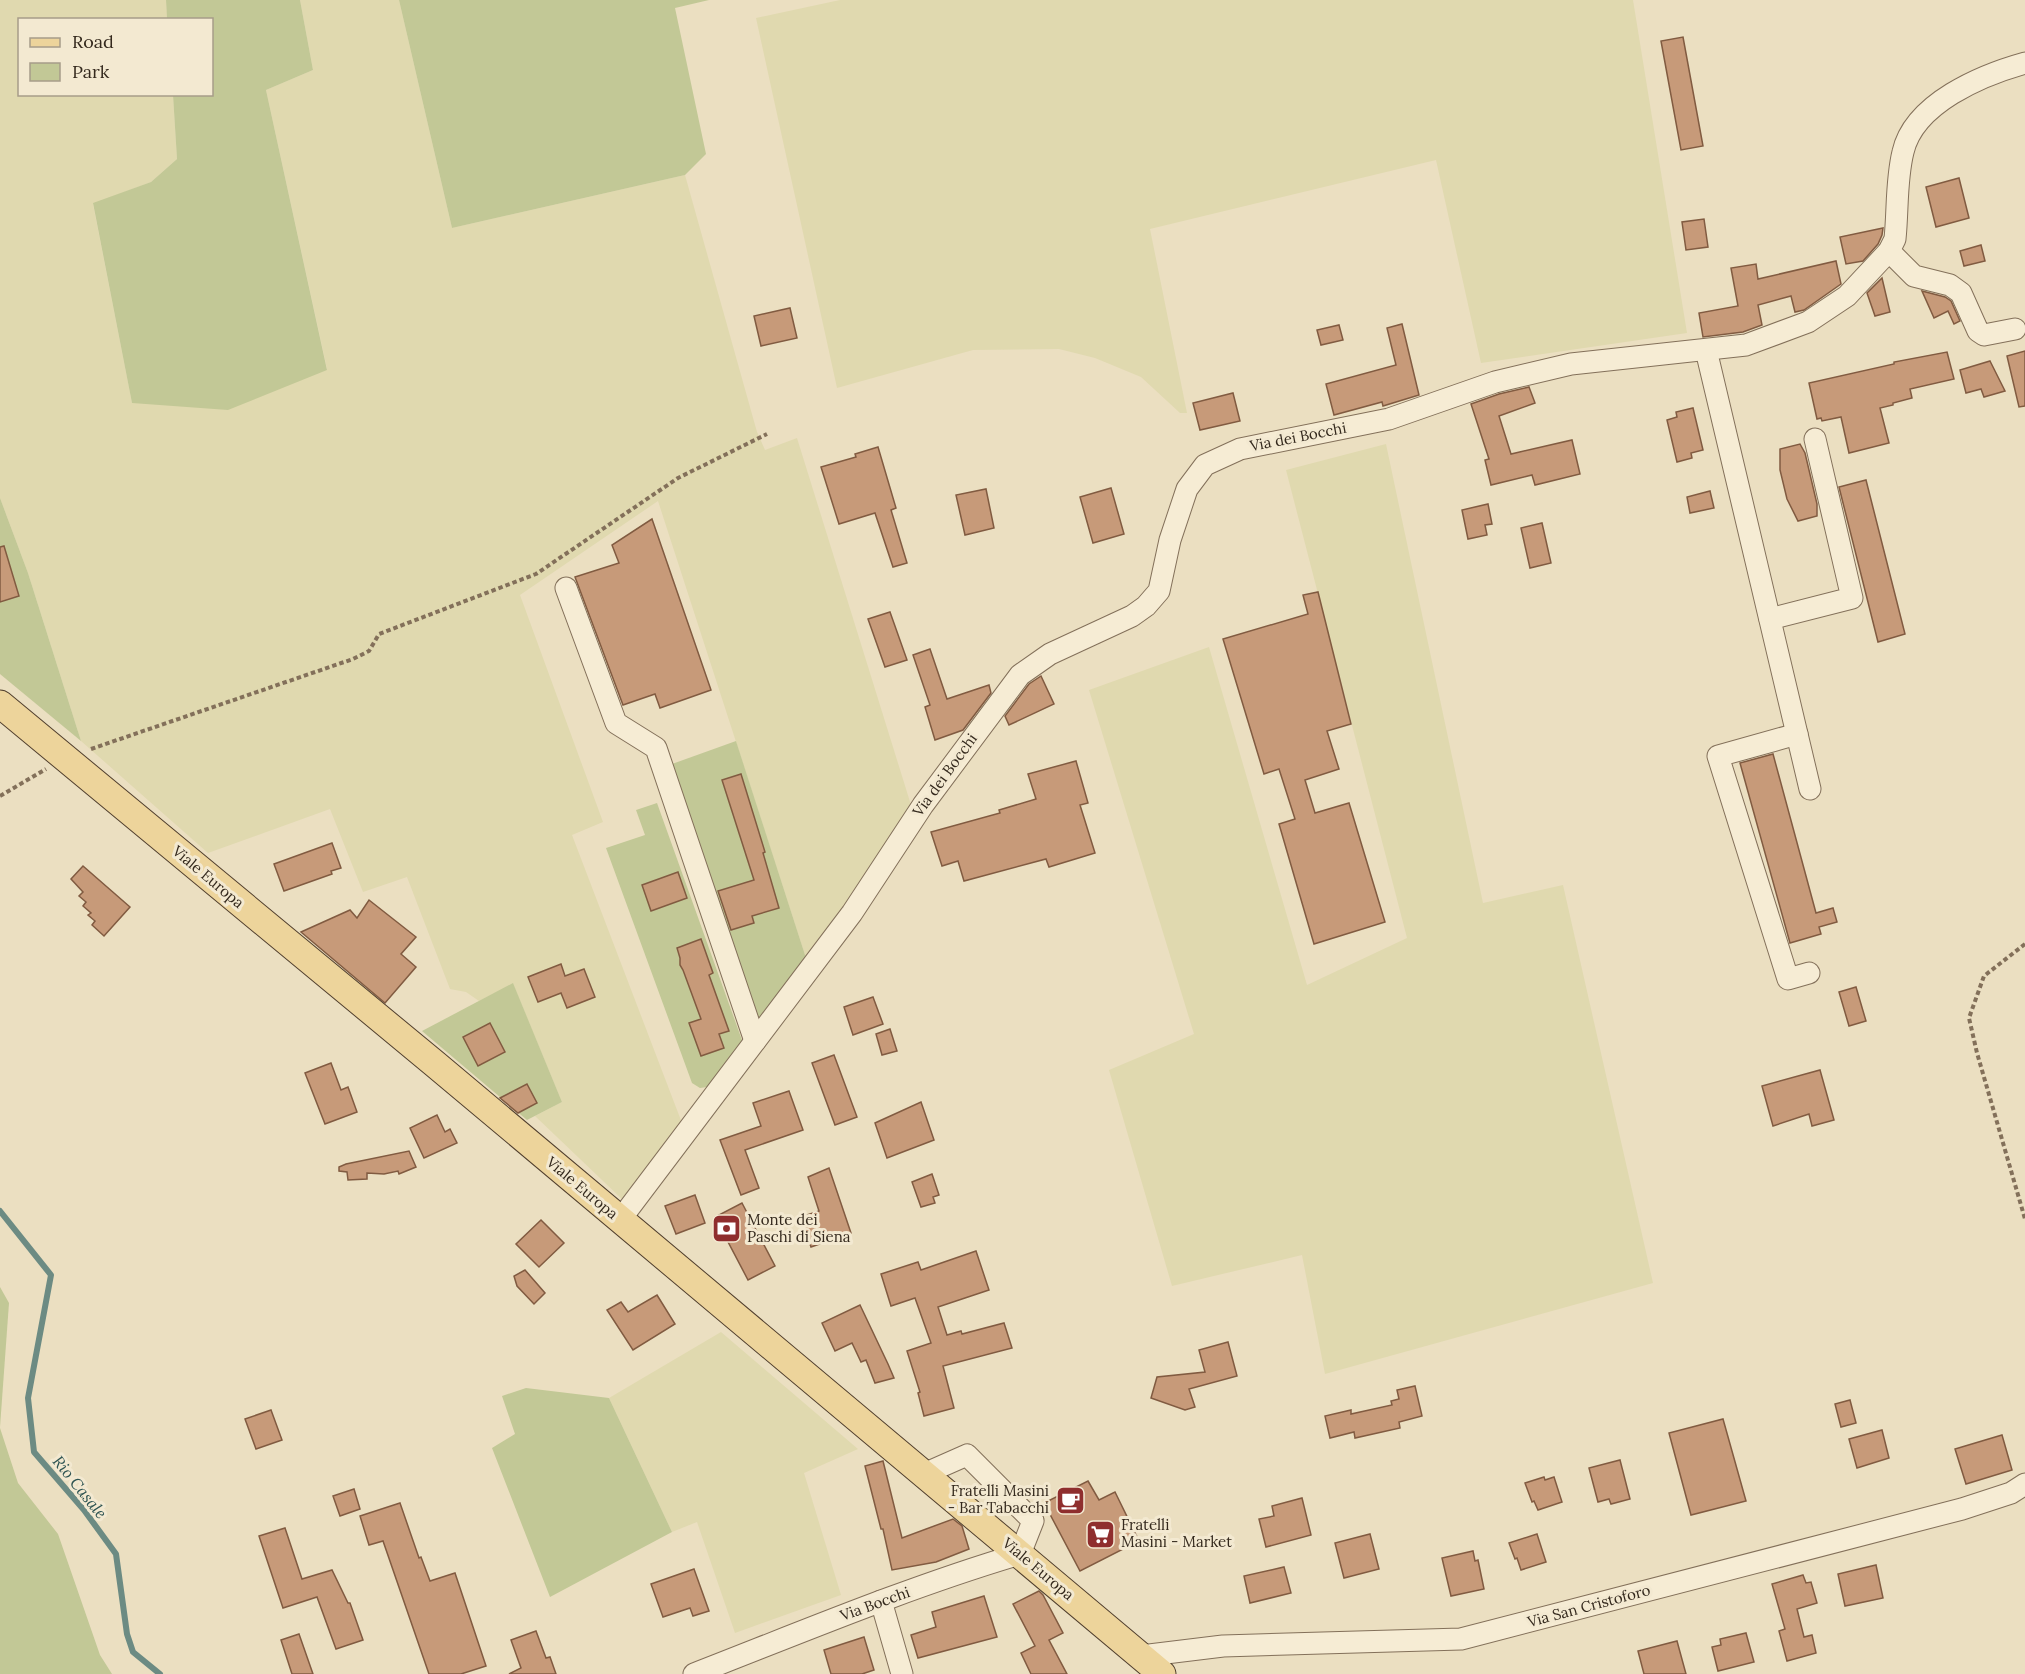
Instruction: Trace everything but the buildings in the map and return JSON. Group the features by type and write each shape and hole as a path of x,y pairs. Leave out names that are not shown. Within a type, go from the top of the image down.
{"main road":[{"name":"Viale Europa","path":"0,704 1162,1674"}],"street":[{"name":"Via dei Bocchi","path":"620,1220 852,913 923,804 1020,675 1050,654 1132,616 1146,606 1159,591 1170,540 1187,489 1205,465 1240,448 1389,419 1495,382 1571,364 1746,345 1808,322 1847,296 1889,251 1895,239 1903,149 1917,122 1938,102 1966,85 2025,63"},
{"path":"1889,251 1914,276 1950,285 1961,293 1978,331 1984,335 2016,329"},
{"path":"1706,350 1810,789"},
{"path":"1770,618 1852,598 1815,439"},
{"path":"566,588 616,723 656,748 755,1041"},
{"path":"1797,734 1718,756 1788,979 1809,973"},
{"path":"924,1474 967,1455 1033,1521 1020,1554"},
{"name":"Via San Cristoforo","path":"1141,1656 1223,1646 1461,1639 1962,1509 2011,1492 2025,1484"},
{"name":"Via Bocchi","path":"694,1674 733,1667 880,1601 1020,1554"},
{"path":"880,1601 902,1674"}],"path":[{"path":"0,796 64,759 353,659 369,651 379,634 536,574 678,478 767,434"},
{"path":"2025,944 1984,976 1969,1018 2025,1219"}],"shaded area":[{"path":"0,0 166,0 167,18 18,18 18,96 173,96 177,159 151,182 93,204 132,403 327,369 266,90 313,70 300,0 399,0 452,228 685,175 757,432 765,450 797,438 911,805 857,888 806,958 658,501 520,595 603,822 572,835 682,1123 624,1201 535,1116 562,1102 513,984 479,1001 466,992 450,989 407,877 363,892 330,809 208,853 81,741 28,573 0,498"},
{"path":"840,0 1633,0 1687,333 1481,363 1436,160 1150,229 1187,413 1180,413 1141,377 1095,358 1059,349 973,350 837,388 756,18"},
{"path":"1386,444 1483,903 1563,885 1653,1283 1325,1374 1302,1255 1172,1286 1109,1070 1194,1034 1089,690 1209,647 1307,985 1407,938 1286,470"},
{"path":"721,1332 858,1449 804,1473 841,1595 735,1633 697,1522 672,1532 609,1398"}],"green space":[{"path":"166,0 300,0 313,70 266,90 327,370 228,410 132,403 93,203 151,182 177,159 173,96 213,96 213,18 167,18"},
{"path":"399,0 709,0 675,8 706,154 685,175 452,228"},
{"path":"0,498 28,573 81,741 0,674"},
{"path":"736,741 806,958 757,1026 672,764"},
{"path":"657,803 743,1043 707,1087 700,1088 692,1083 606,848 645,835 636,810"},
{"path":"513,983 562,1102 527,1120 422,1031"},
{"path":"0,1287 9,1303 0,1427"},
{"path":"526,1388 609,1398 672,1532 550,1597 492,1448 515,1434 502,1396"},
{"path":"0,1428 18,1483 58,1534 100,1655 112,1674 0,1674"}],"waterway":[{"name":"Rio Casale","path":"0,1211 51,1275 28,1398 34,1452 84,1510 116,1554 127,1634 133,1652 160,1674"}],"place":[{"name":"Monte dei Paschi di Siena","path":"726,1229"},
{"name":"Fratelli Masini - Bar Tabacchi","path":"1070,1500"},
{"name":"Fratelli Masini - Market","path":"1100,1534"}]}
